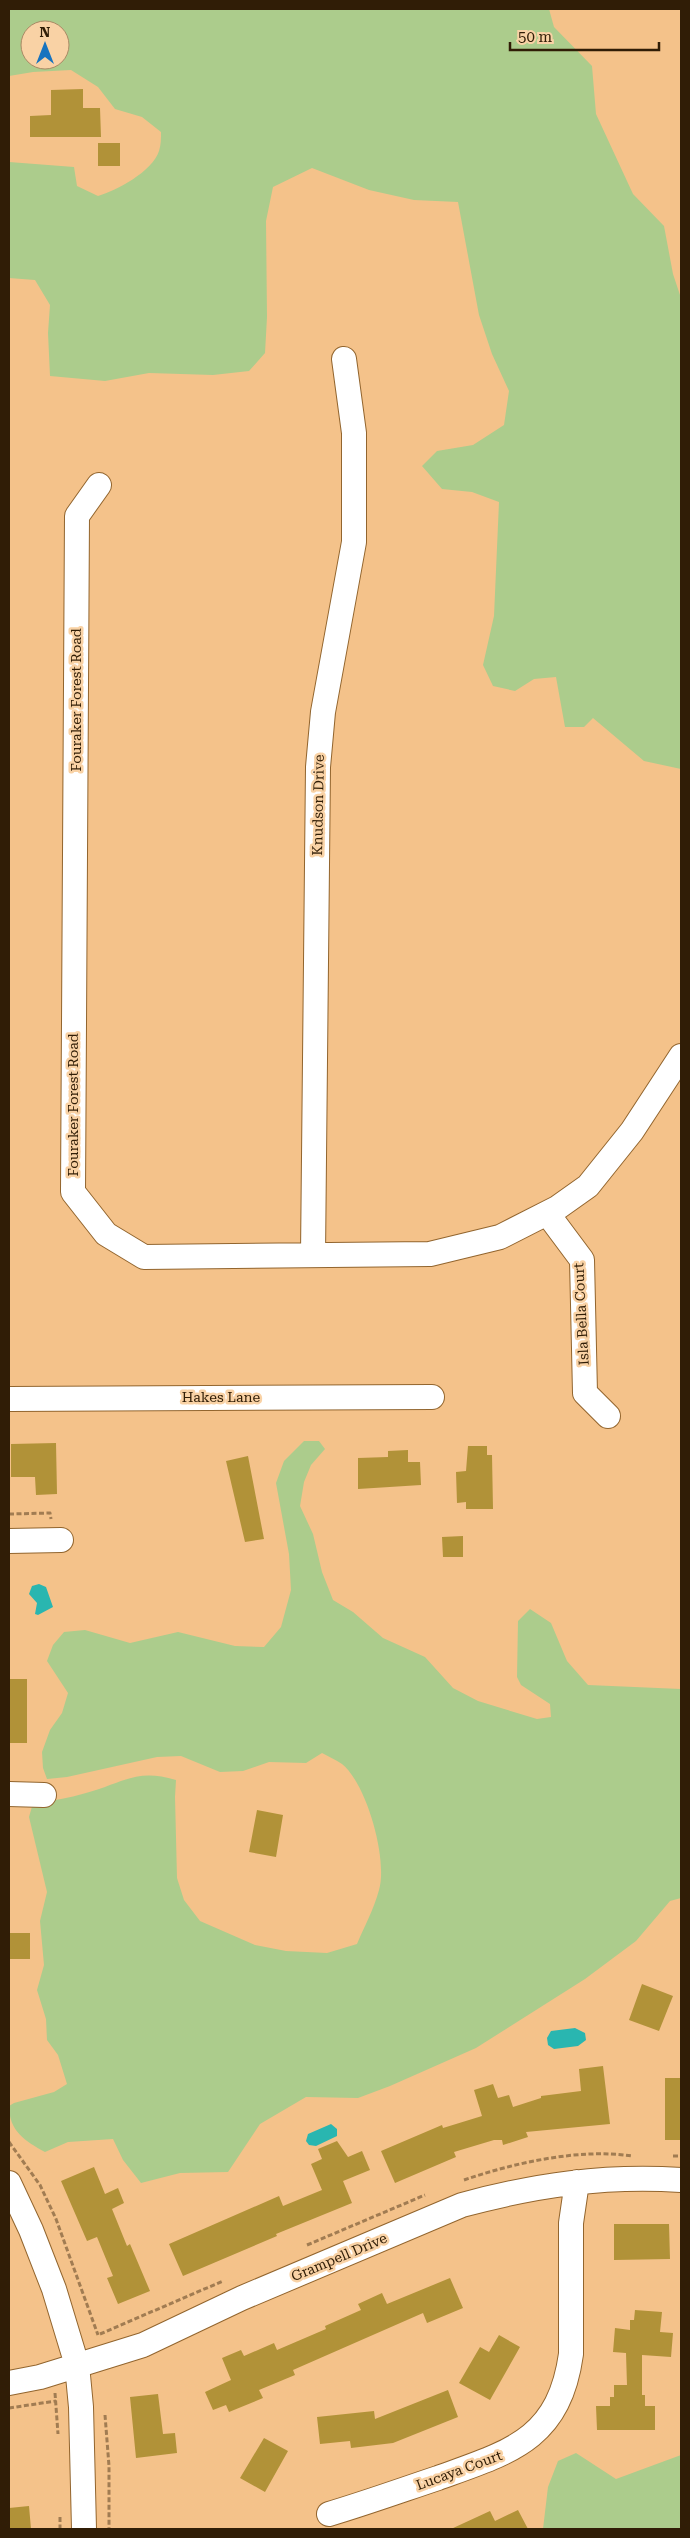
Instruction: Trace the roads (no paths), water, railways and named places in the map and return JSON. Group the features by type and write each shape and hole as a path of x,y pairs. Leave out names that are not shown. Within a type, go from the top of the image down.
{"street":[{"name":"Knudson Drive","path":"314,1255 318,767 323,712 354,542 354,433 344,359"},
{"name":"Fouraker Forest Road","path":"99,485 77,516 73,1192 106,1234 144,1257 430,1254 500,1237 547,1213 588,1186 632,1131 681,1056"},
{"name":"Isla Bella Court","path":"547,1213 582,1260 585,1393 608,1416"},
{"name":"Hakes Lane","path":"9,1399 432,1397"},
{"path":"9,1541 61,1540"},
{"path":"9,1794 44,1795"},
{"name":"Grampell Drive","path":"9,2383 143,2345 242,2298 462,2205 500,2195 577,2182 616,2178 681,2180"},
{"name":"Lucaya Court","path":"329,2514 494,2458 530,2438 551,2414 568,2373 571,2354 572,2223 577,2182"},
{"path":"9,2183 31,2230 54,2288 77,2365 81,2407 84,2529"}],"water":[{"path":"39,1584 46,1587 53,1607 38,1615 35,1614 37,1603 29,1594 32,1586"},
{"path":"575,2028 585,2033 586,2040 578,2046 554,2049 548,2045 547,2038 551,2031"},
{"path":"331,2124 337,2129 337,2136 316,2146 309,2145 306,2141 308,2134"}]}
